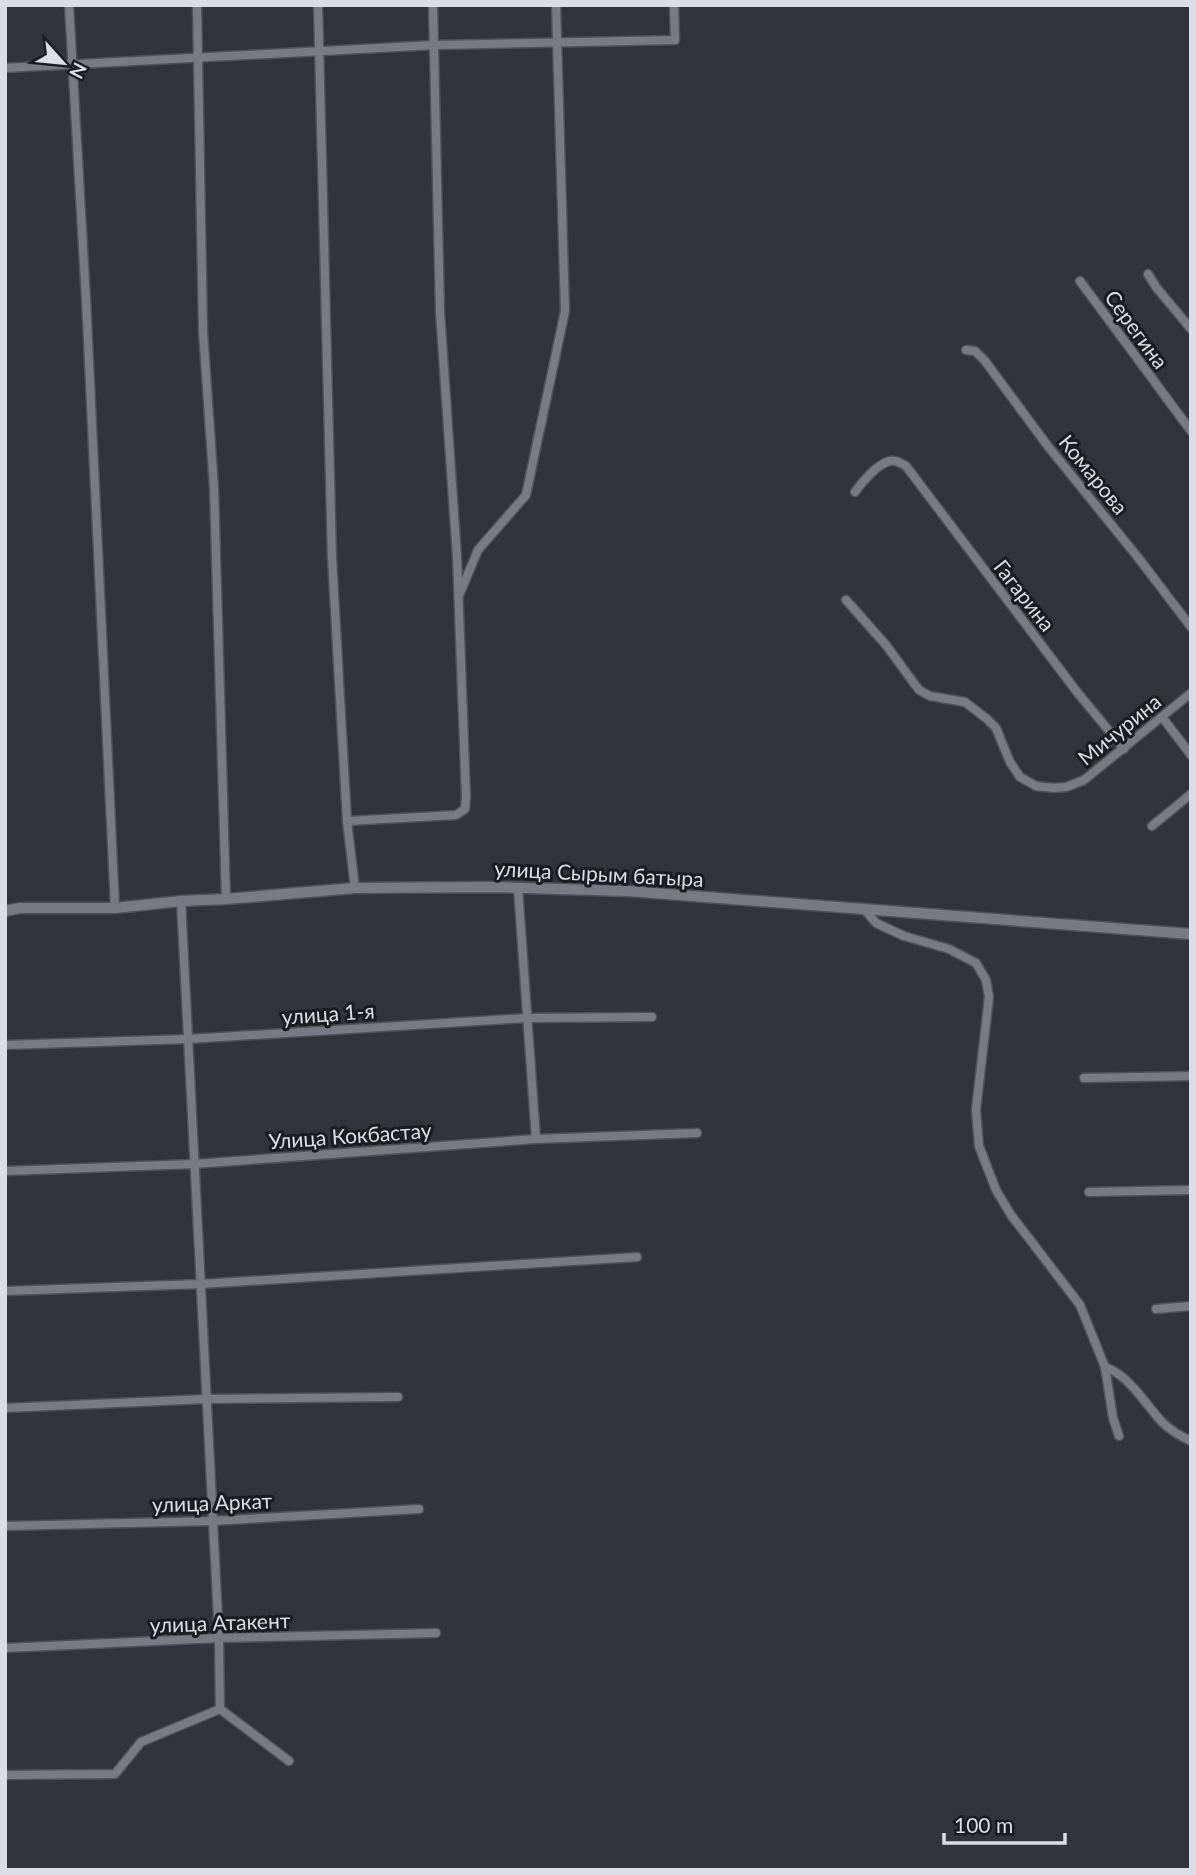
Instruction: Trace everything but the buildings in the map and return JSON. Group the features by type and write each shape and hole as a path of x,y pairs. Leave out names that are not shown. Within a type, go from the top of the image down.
{"street":[{"path":"69,5 115,908"},
{"path":"197,5 204,331 214,488 226,899"},
{"path":"318,5 332,558 348,821 355,888"},
{"path":"348,821 456,815 465,809 467,797 459,595 440,312 433,5"},
{"path":"459,595 478,550 526,495 565,310 556,5"},
{"path":"5,68 434,45 676,40 674,5"},
{"path":"1148,274 1191,329"},
{"name":"Серегина","path":"1080,281 1191,431"},
{"name":"Комарова","path":"966,350 975,351 985,361 1047,445 1191,627"},
{"name":"Гагарина","path":"855,492 862,482 890,461 899,462 912,472 1077,692 1124,749"},
{"name":"Мичурина","path":"846,600 886,645 919,690 930,696 965,702 996,728 1010,762 1020,777 1036,786 1066,787 1084,780 1191,693"},
{"path":"1162,717 1191,755"},
{"path":"1152,826 1191,794"},
{"name":"улица Сырым батыра","path":"5,911 20,908 115,908 355,888 518,888 627,891 1191,934"},
{"path":"518,888 536,1139"},
{"path":"181,901 219,1638 220,1709"},
{"path":"864,909 876,923 904,936 949,949 976,963 986,980 989,997 976,1110 979,1146 996,1190 1011,1215 1080,1305 1105,1367 1113,1418 1119,1436"},
{"name":"улица 1-я","path":"5,1045 188,1039 527,1018 652,1017"},
{"path":"1084,1078 1191,1076"},
{"name":"Улица Кокбастау","path":"5,1171 194,1164 536,1139 697,1133"},
{"path":"1090,1192 1191,1190"},
{"path":"5,1291 200,1284 637,1257"},
{"path":"1156,1309 1191,1307"},
{"path":"1105,1367 1114,1370 1123,1378 1164,1423 1178,1435 1191,1441"},
{"path":"5,1408 206,1399 398,1396"},
{"name":"улица Аркат","path":"5,1526 212,1521 419,1509"},
{"name":"улица Атакент","path":"5,1648 219,1638 436,1633"},
{"path":"220,1709 289,1761"},
{"path":"5,1775 115,1774 141,1742 220,1709"}]}
